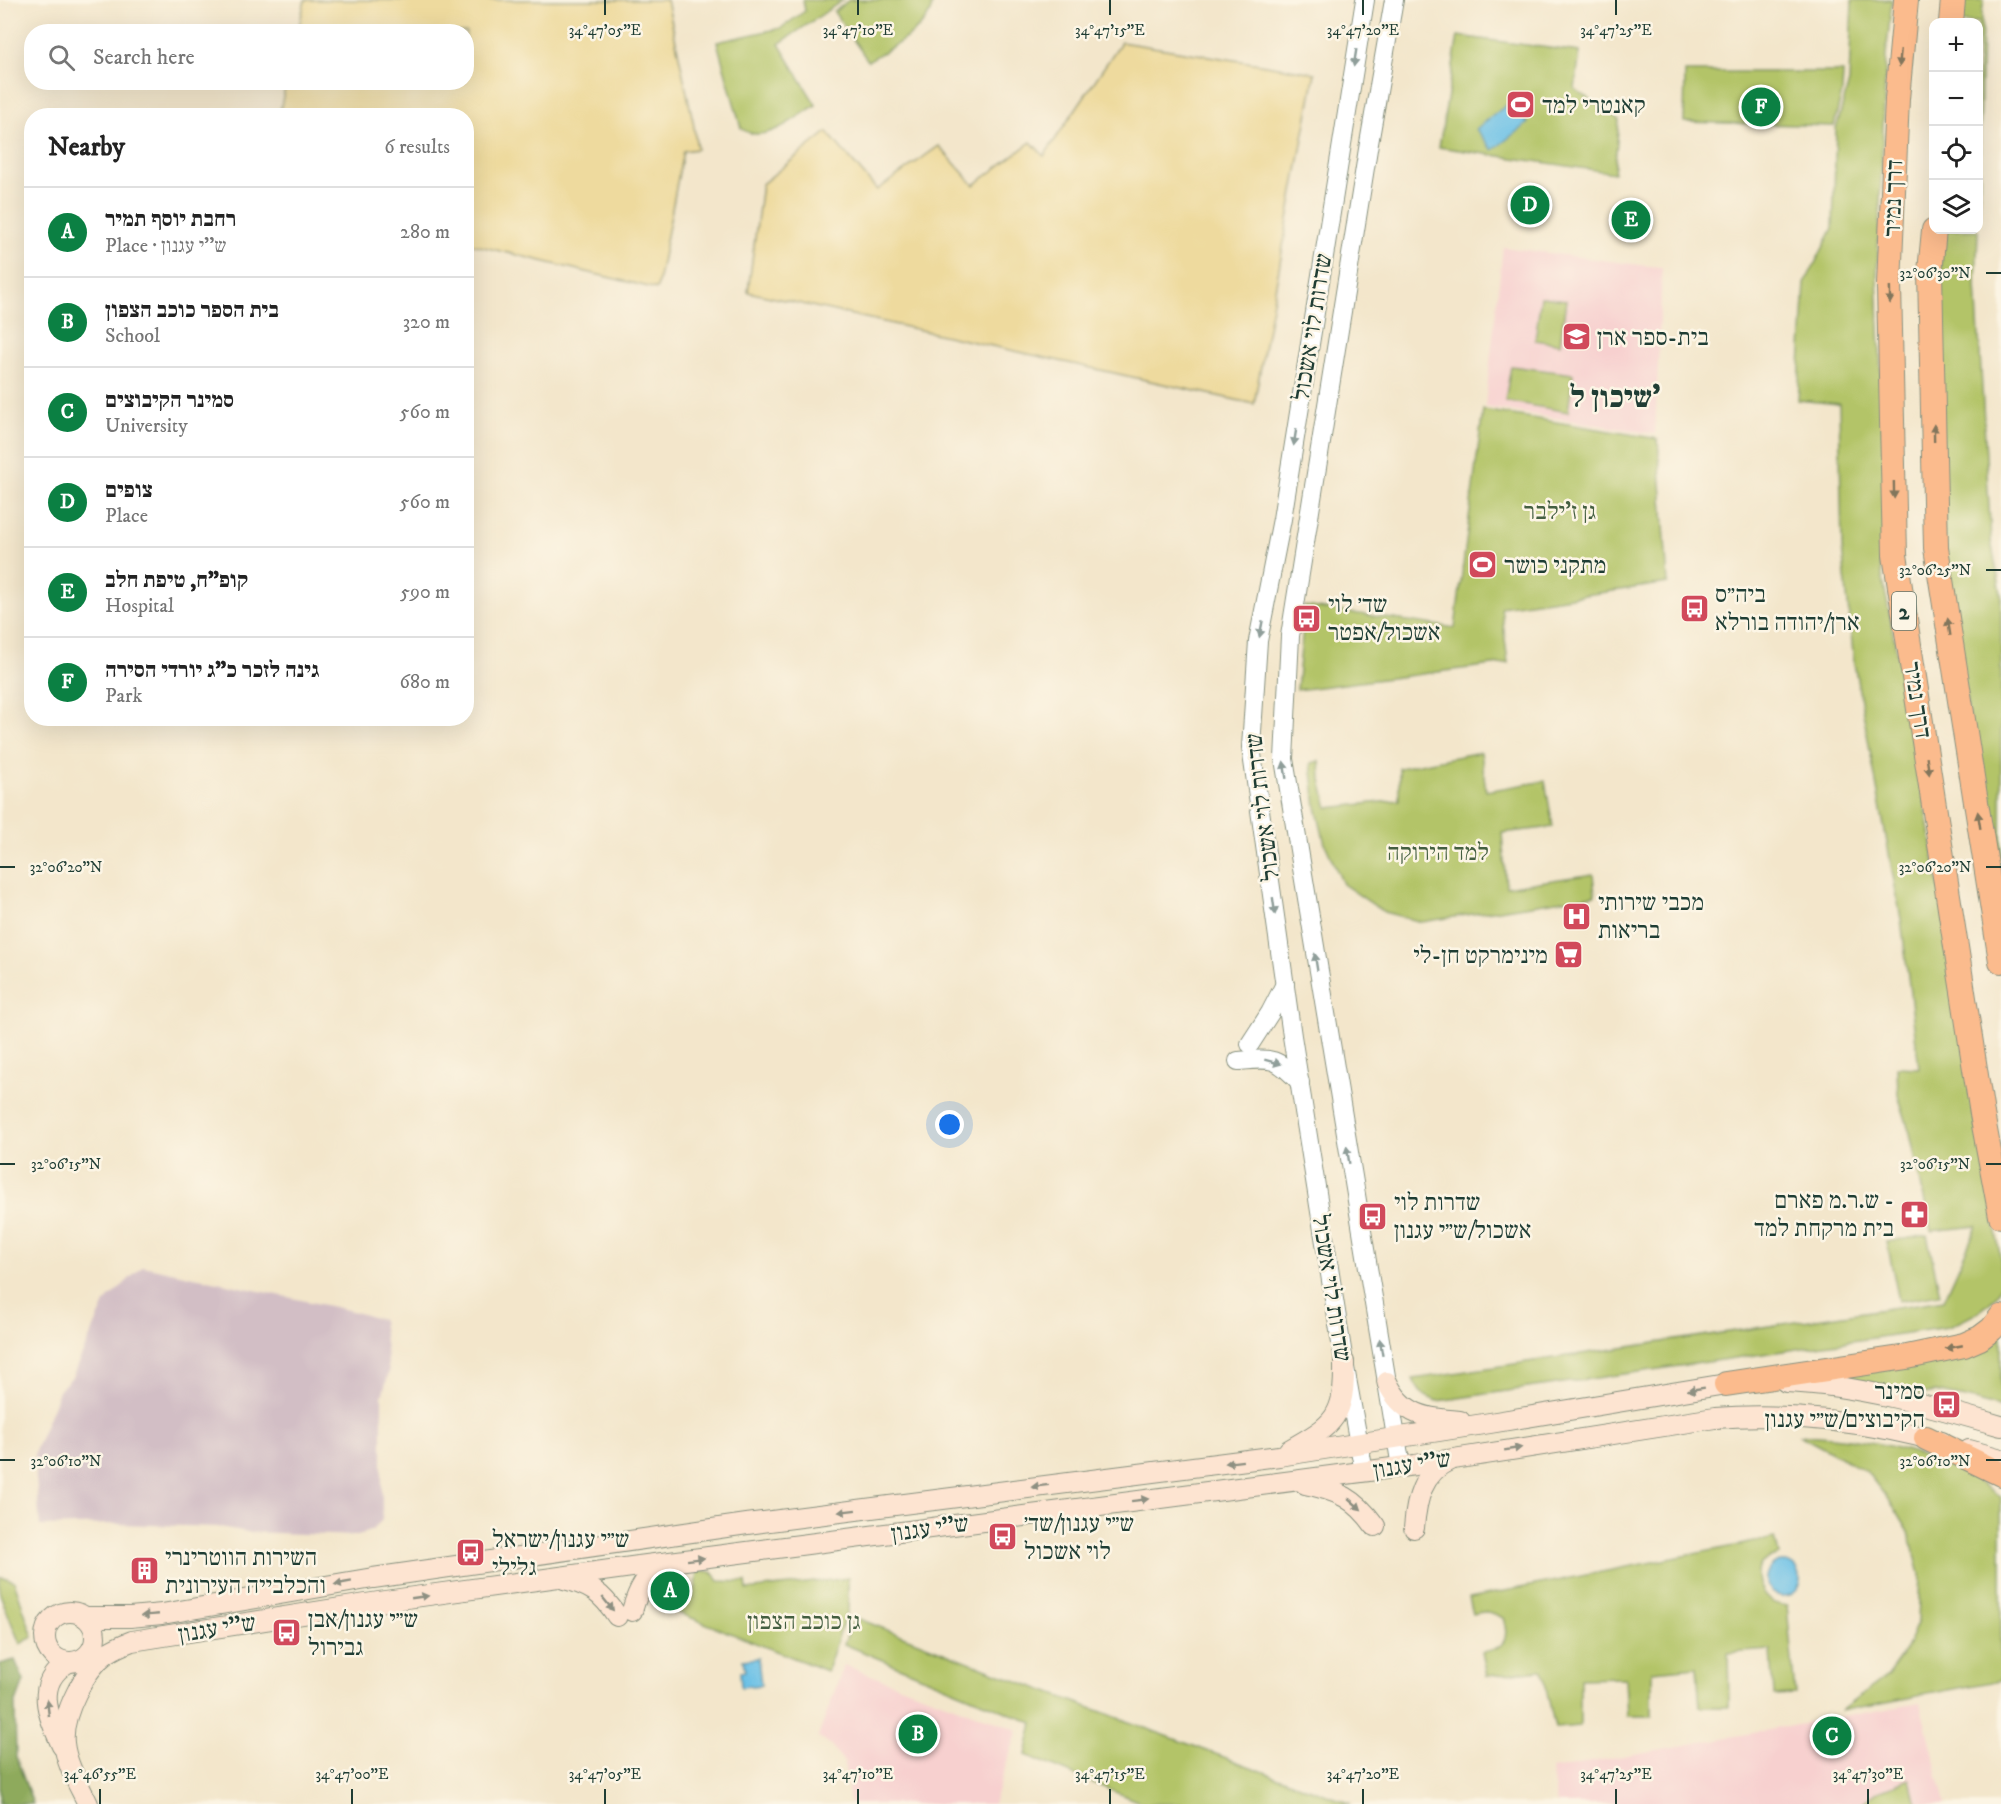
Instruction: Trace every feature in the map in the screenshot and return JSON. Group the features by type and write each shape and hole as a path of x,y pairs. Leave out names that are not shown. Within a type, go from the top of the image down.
{"highway":[{"name":"דרך נמיר","path":"1906,0 1897,99 1889,285 1895,555 1982,1114 2001,1216"},
{"path":"1951,18 1953,0"},
{"name":"דרך נמיר","path":"1934,234 1930,272 1936,548 2001,961"},
{"path":"1726,1384 1906,1357 1964,1345 1980,1338 1992,1329 2001,1317"},
{"path":"1926,1438 2001,1474"}],"main road":[{"path":"1279,1456 1310,1439 1339,1412 1343,1393 1344,1362"},
{"path":"1387,1382 1398,1401 1426,1418 1490,1423"},
{"name":"ש''י עגנון","path":"85,1617 162,1614 373,1578 736,1525 1279,1456 1726,1384 1779,1382 1840,1387 1946,1410 2001,1426"},
{"name":"ש''י עגנון","path":"66,1757 63,1734 66,1717 86,1678 108,1652 132,1641 385,1601 1401,1467 1684,1422 1751,1415 1798,1417 1875,1428 1926,1438 2001,1459"},
{"path":"1414,1528 1417,1500 1423,1486 1442,1464 1455,1458"},
{"path":"1288,1481 1322,1488 1350,1498 1375,1526"},
{"path":"558,1578 583,1584 595,1590 625,1613 642,1584 650,1575 670,1562"},
{"path":"67,1663 55,1658 47,1648 45,1634 47,1626 54,1617 65,1612 77,1613 85,1617 95,1634 93,1648"},
{"path":"88,1804 48,1715 46,1706 48,1686 56,1671 67,1663 83,1659 93,1648 111,1640 129,1636 260,1622"}],"street":[{"name":"שדרות לוי אשכול","path":"1364,1472 1344,1362 1300,1082 1251,747 1258,641 1282,519 1365,0"},
{"name":"שדרות לוי אשכול","path":"1394,0 1290,636 1284,759 1359,1224 1401,1467"},
{"path":"1250,1044 1285,984"},
{"path":"1238,1061 1271,1059 1282,1064 1300,1082"}],"shaded area":[{"name":"בית-ספר ארן","path":"1503,247 1662,268 1655,434 1485,407"},
{"path":"143,1266 348,1310 382,1320 389,1372 382,1396 382,1520 372,1530 358,1536 248,1532 220,1527 116,1524 40,1526 34,1454 60,1389 72,1377 106,1301"},
{"path":"844,1665 1018,1730 993,1804 850,1804 844,1762 830,1744 818,1737"},
{"path":"1920,1703 1945,1804 1557,1804 1551,1769"}],"green space":[{"path":"803,0 843,0 779,44 816,105 779,128 759,134 750,133 741,128 717,42 781,28 805,11"},
{"path":"849,0 932,0 931,10 926,20 918,28 868,61 834,12"},
{"path":"1852,0 1892,0 1886,55 1877,276 1888,554 1880,564 1927,814 2001,1262 2001,1286 1993,1300 1986,1306 1948,1327 1438,1401 1422,1394 1413,1379 1944,1300 1977,1226 1931,1231 1910,1133 1898,1095 1897,1067 1919,1068 1901,919 1854,663 1842,547 1839,404 1798,400 1805,283 1833,228 1836,129 1849,82"},
{"path":"1961,0 1984,0 1982,18 1959,18"},
{"name":"קאנטרי למד","path":"1458,36 1580,52 1575,89 1619,120 1614,173 1439,147"},
{"path":"1685,72 1843,72 1842,92 1834,126 1684,122"},
{"path":"1941,234 1978,234 1976,285 1991,541 2001,594 2001,923 1942,546"},
{"path":"1541,297 1566,300 1560,344 1535,340"},
{"path":"1511,366 1573,374 1568,412 1505,401"},
{"name":"גן ז'ילבר","path":"1483,410 1658,439 1668,583 1501,607 1508,663 1297,690 1305,606 1455,628"},
{"name":"למד הירוקה","path":"1481,752 1486,791 1545,781 1553,827 1502,833 1506,887 1593,874 1595,895 1422,922 1384,912 1343,884 1325,844 1316,807 1311,763 1320,761 1321,780 1328,808 1399,800 1399,768"},
{"path":"1927,1235 1940,1294 1899,1301 1887,1242"},
{"path":"2001,1330 2001,1408 1935,1392 1912,1396 1799,1376"},
{"path":"1799,1435 1854,1440 1905,1450 1954,1469 2001,1497 2001,1680 1840,1711 1887,1676 1905,1651 1918,1621 1920,1574 1909,1532 1894,1507 1866,1471"},
{"path":"1775,1538 1779,1555 1761,1564 1758,1578 1763,1593 1769,1600 1787,1606 1795,1694 1774,1695 1771,1650 1728,1653 1729,1707 1700,1707 1697,1667 1652,1671 1652,1716 1627,1716 1625,1678 1580,1679 1580,1726 1555,1728 1542,1670 1487,1676 1482,1652 1500,1646 1505,1638 1505,1626 1503,1618 1495,1614 1485,1612 1473,1614 1469,1598"},
{"name":"גן כוכב הצפון","path":"698,1570 712,1572 719,1581 746,1582 747,1590 848,1578 848,1609 827,1671 656,1604 663,1598 692,1598"},
{"path":"0,1577 14,1581 33,1637 20,1644 0,1594"},
{"path":"854,1617 1015,1680 1351,1804 1144,1804 1026,1755 1033,1723 844,1644"},
{"path":"15,1660 24,1681 15,1705 16,1757 33,1804 0,1804 0,1664"},
{"path":"1910,1779 1916,1804 1861,1804 1876,1792"}],"sand":[{"path":"305,0 667,0 697,149 683,151 657,289 474,245 474,108 281,108 284,90 474,90 474,24 300,24"},
{"path":"1121,42 1315,73 1254,404 748,292 762,184 827,132 877,190 939,146 974,185 1031,142 1044,156"}],"water":[{"path":"1509,103 1528,123 1493,150 1476,129"},
{"path":"1783,1562 1795,1567 1800,1579 1795,1591 1783,1596 1771,1591 1766,1579 1771,1567"},
{"path":"758,1658 761,1685 741,1687 740,1672 745,1671 743,1660"}],"place":[{"name":"קאנטרי למד","path":"1521,105"},
{"name":"גינה לזכר כ\"ג יורדי הסירה","path":"1761,107"},
{"name":"צופים","path":"1530,205"},
{"name":"קופ\"ח, טיפת חלב","path":"1631,220"},
{"name":"בית-ספר ארן","path":"1576,337"},
{"name":"מתקני כושר","path":"1483,565"},
{"name":"ביה״ס ארן/יהודה בורלא","path":"1694,608"},
{"name":"שד׳ לוי אשכול/אפטר","path":"1307,618"},
{"name":"מכבי שירותי בריאות","path":"1577,916"},
{"name":"מינימרקט חן-לי","path":"1569,955"},
{"name":"ש.ר.מ פארם - בית מרקחת למד","path":"1915,1214"},
{"name":"שדרות לוי אשכול/ש״י עגנון","path":"1373,1216"},
{"name":"סמינר הקיבוצים/ש״י עגנון","path":"1946,1405"},
{"name":"ש״י עגנון/שד׳ לוי אשכול","path":"1003,1537"},
{"name":"ש״י עגנון/ישראל גלילי","path":"471,1553"},
{"name":"השירות הווטרינרי והכלבייה העירונית","path":"144,1571"},
{"name":"רחבת יוסף תמיר","path":"670,1591"},
{"name":"ש״י עגנון/אבן גבירול","path":"287,1633"},
{"name":"בית הספר כוכב הצפון","path":"918,1734"},
{"name":"סמינר הקיבוצים","path":"1832,1736"}],"district":[{"name":"שיכון ל'","path":"1615,397"}]}
